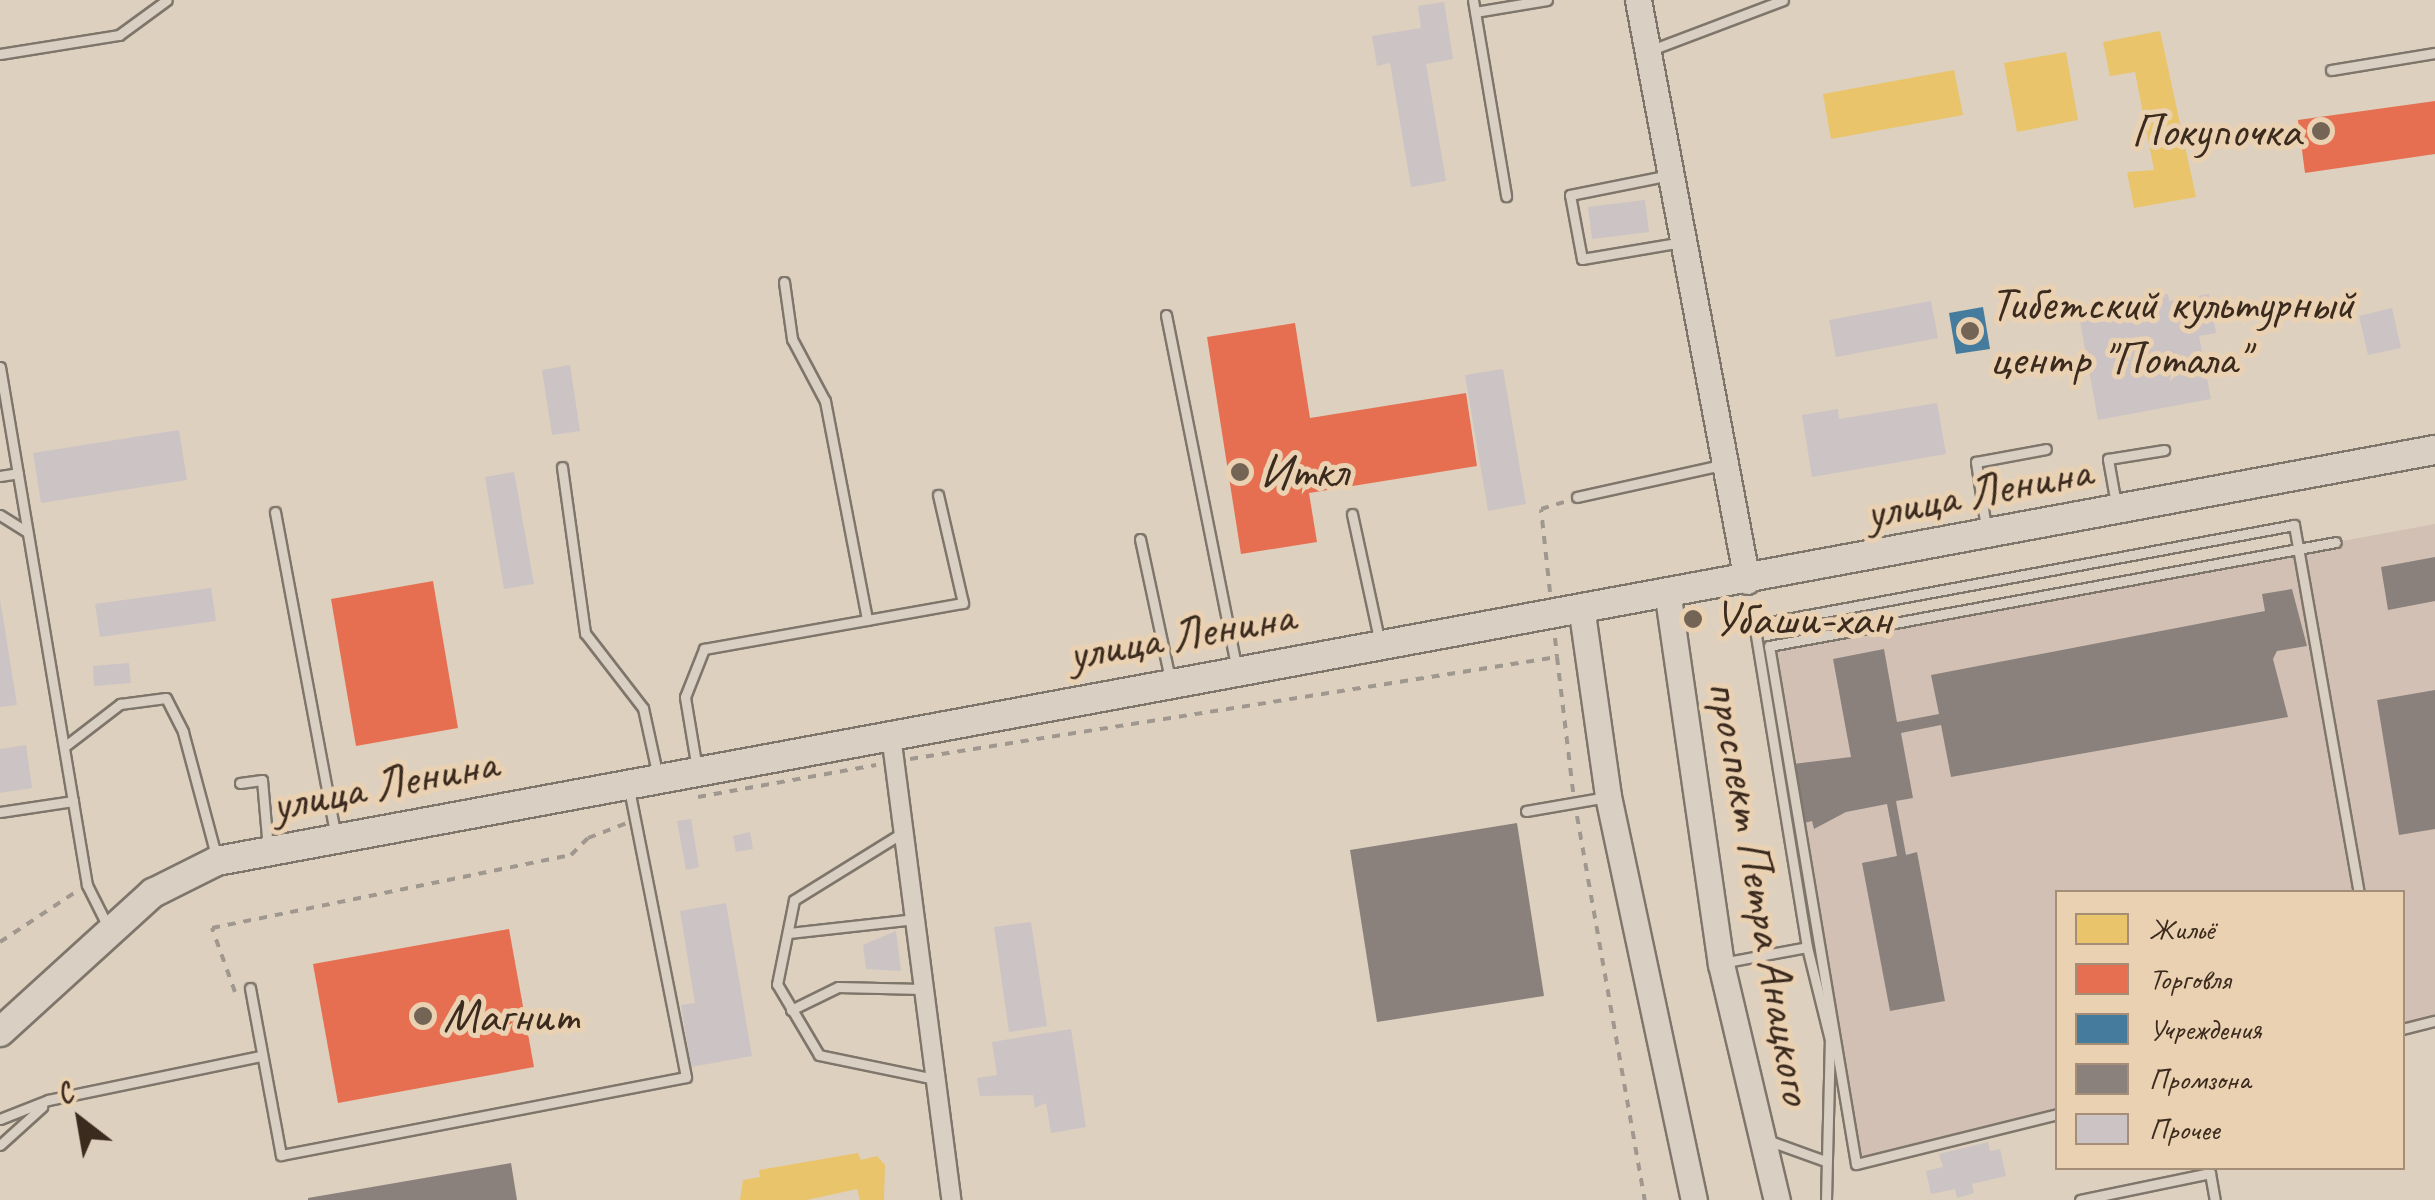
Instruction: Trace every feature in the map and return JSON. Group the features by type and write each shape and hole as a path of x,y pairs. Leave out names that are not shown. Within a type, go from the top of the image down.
{"main road":[{"path":"1638,0 1746,581"},
{"name":"улица Ленина","path":"0,1032 153,893 218,861 658,780 694,785 893,748 1170,682 1582,613 2435,450"},
{"name":"проспект Петра Анацкого","path":"1668,597 1721,964 1777,1200"},
{"path":"1582,613 1608,796 1694,1200"}],"street":[{"path":"893,748 950,1200"}],"lane":[{"path":"0,54 119,34 168,0"},
{"path":"1473,0 1506,196"},
{"path":"1476,12 1546,0"},
{"path":"1648,50 1783,0"},
{"path":"2330,70 2435,52"},
{"path":"1672,174 1570,194 1582,259 1685,241"},
{"path":"784,282 792,339 826,401 867,620"},
{"path":"1166,315 1237,670"},
{"path":"0,367 86,885 109,930"},
{"path":"1987,536 1976,462 2046,449"},
{"path":"2117,512 2108,458 2164,450"},
{"path":"1578,498 1725,464"},
{"path":"562,468 585,632 643,708 658,780"},
{"path":"0,476 18,473"},
{"path":"694,785 686,697 704,649 963,604 938,495"},
{"path":"274,512 336,838"},
{"path":"1352,514 1380,646"},
{"path":"0,515 28,532"},
{"path":"1826,1200 1830,1040 1807,948 1754,625 2294,525 2359,890"},
{"path":"1140,539 1170,682"},
{"path":"2055,1115 1856,1164 1769,646 2336,542"},
{"path":"64,747 120,704 166,698 183,732 218,861"},
{"path":"240,784 262,780 268,852"},
{"path":"250,988 281,1155 686,1078 629,785"},
{"path":"1526,812 1608,796"},
{"path":"0,812 72,801"},
{"path":"904,832 794,900 777,984 818,1056 937,1080"},
{"path":"789,933 916,918"},
{"path":"1721,964 1807,948"},
{"path":"791,1010 838,987 925,989"},
{"path":"2405,1028 2435,1021"},
{"path":"0,1119 48,1100 261,1056"},
{"path":"0,1145 48,1100"},
{"path":"1761,1138 1825,1161"},
{"path":"2080,1200 2210,1173 2215,1200"}],"path":[{"path":"1550,596 1541,509 1578,498"},
{"path":"1555,638 1574,802 1646,1200"},
{"path":"694,785 893,748 1557,657"},
{"path":"235,992 212,928 571,855 588,838 636,818"},
{"path":"0,942 86,885"}],"shaded area":[{"path":"2435,524 2435,1021 2405,1028 2405,890 2055,890 2055,1114 1856,1164 1769,646"}],"building: Жильё":[{"path":"2160,31 2196,197 2134,208 2127,172 2154,170 2135,72 2110,76 2103,42"},
{"path":"2066,52 2078,120 2017,132 2004,63"},
{"path":"1954,70 1963,115 1831,139 1823,94"},
{"path":"858,1153 861,1160 877,1156 885,1165 884,1200 860,1200 857,1189 807,1200 740,1200 743,1180 760,1177 759,1170"}],"building: Торговля":[{"path":"2435,101 2435,154 2305,173 2298,120"},
{"path":"1295,323 1310,418 1466,393 1477,466 1309,493 1317,542 1241,554 1207,337"},
{"path":"433,581 458,728 356,746 331,599"},
{"name":"Магнит","path":"509,929 534,1067 338,1103 313,964"}],"building: Учреждения":[{"name":"Тибетский культурный центр \"Потала\"","path":"1983,307 1990,349 1956,354 1949,313"}],"building: Промзона":[{"path":"2435,557 2435,601 2388,610 2381,567"},
{"path":"2292,589 2307,646 2277,651 2273,659 2288,717 1951,777 1941,725 1901,733 1913,798 1896,801 1906,855 1917,852 1945,1001 1890,1011 1862,863 1897,856 1887,804 1846,812 1814,829 1812,821 1804,823 1793,764 1851,757 1833,659 1884,649 1897,722 1939,714 1931,675 2265,611 2262,594"},
{"path":"2435,690 2435,829 2399,835 2377,700"},
{"path":"1517,823 1544,996 1377,1022 1350,850"},
{"path":"511,1163 517,1200 308,1200 308,1198"}],"building: Прочее":[{"path":"1444,2 1453,59 1426,64 1446,181 1411,187 1390,63 1377,66 1372,36 1421,28 1418,6"},
{"path":"1645,200 1649,232 1592,239 1588,207"},
{"path":"2168,294 2169,301 2209,294 2216,333 2199,336 2211,399 2098,420 2078,310 2099,306 2101,319 2139,312 2137,299"},
{"path":"1931,301 1938,338 1836,357 1829,320"},
{"path":"2392,308 2401,348 2368,355 2359,316"},
{"path":"570,365 580,431 552,435 542,370"},
{"path":"1503,369 1526,504 1488,511 1465,375"},
{"path":"1937,403 1946,454 1812,477 1802,415 1838,409 1839,419"},
{"path":"179,430 187,480 41,503 33,453"},
{"path":"514,472 534,584 504,589 485,477"},
{"path":"211,588 216,621 100,637 95,604"},
{"path":"0,599 17,705 0,707"},
{"path":"129,663 131,683 94,686 93,666"},
{"path":"26,745 32,788 0,793 0,749"},
{"path":"691,819 699,867 686,870 677,821"},
{"path":"750,832 753,849 736,852 733,836"},
{"path":"726,903 752,1056 691,1067 681,1005 695,1003 680,911"},
{"path":"1031,922 1047,1026 1009,1032 994,927"},
{"path":"896,931 901,971 866,969 863,945"},
{"path":"1071,1029 1086,1127 1051,1133 1046,1103 1035,1108 1033,1095 980,1096 977,1078 997,1075 992,1042"},
{"path":"1988,1142 1990,1151 2000,1149 2006,1176 1972,1184 1974,1193 1957,1198 1955,1189 1931,1194 1926,1171 1943,1167 1939,1154"}],"place":[{"name":"Покупочка","path":"2321,131"},
{"name":"Тибетский культурный центр \"Потала\"","path":"1970,331"},
{"name":"Иткл","path":"1240,472"},
{"name":"Убаши-хан","path":"1693,619"},
{"name":"Магнит","path":"423,1016"}]}
